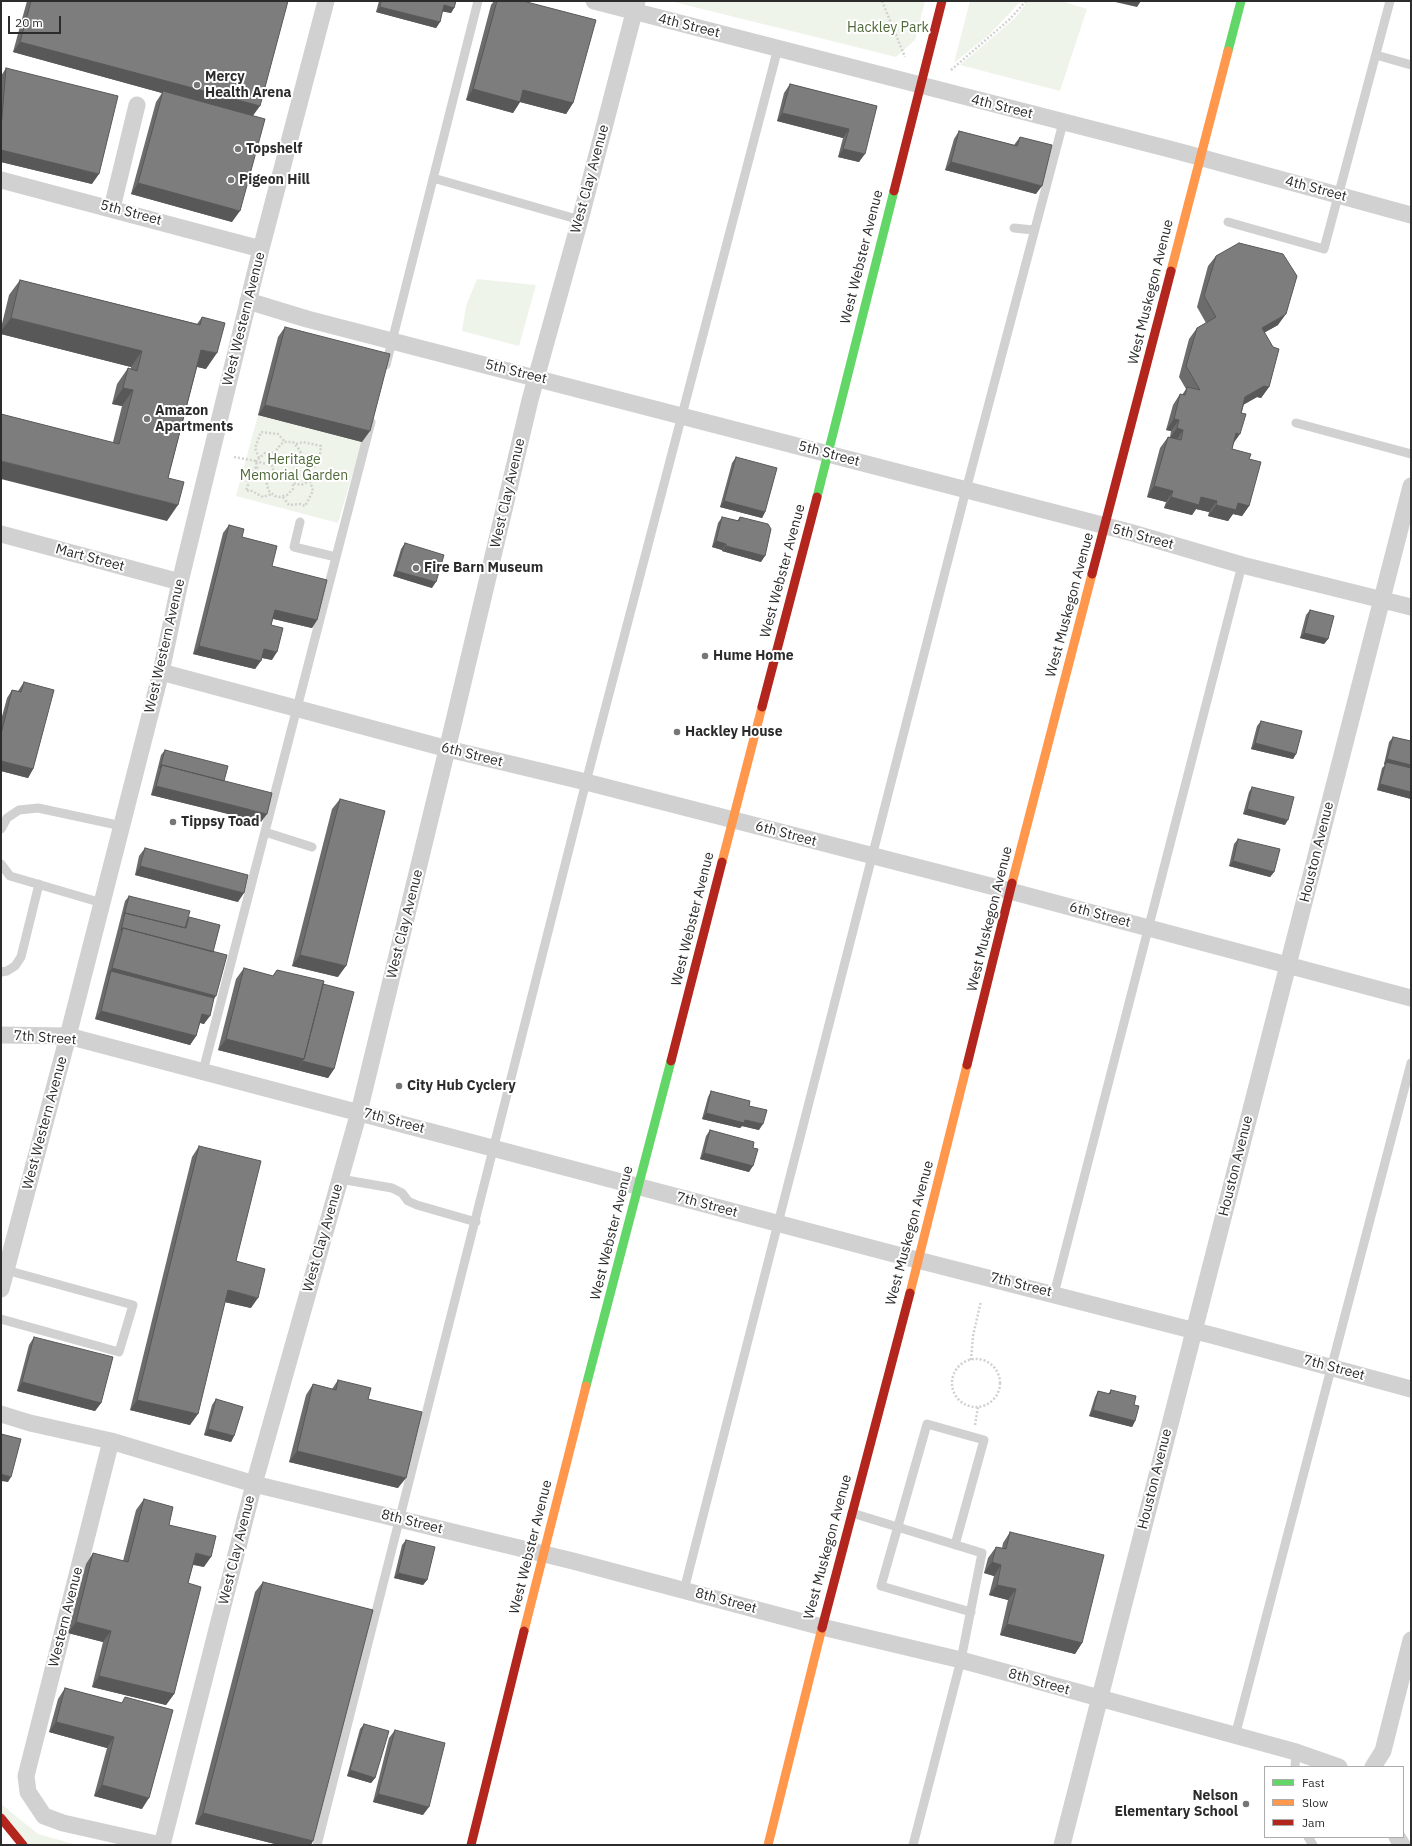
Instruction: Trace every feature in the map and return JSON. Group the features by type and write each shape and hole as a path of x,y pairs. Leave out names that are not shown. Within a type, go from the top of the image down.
{"main road":[{"name":"West Webster Avenue","path":"471,1845 543,1554 828,454 942,1"},
{"name":"West Muskegon Avenue","path":"768,1845 822,1627 918,1260 1010,892 1199,158 1241,1"},
{"path":"1,1819 23,1845"}],"street":[{"name":"West Western Avenue","path":"1,1289 68,1036 161,672 180,582 248,301 326,1"},
{"name":"4th Street","path":"594,1 636,7 778,48 1411,215"},
{"name":"West Clay Avenue","path":"162,1845 254,1484 359,1112 448,749 536,377 580,220 636,7"},
{"path":"112,208 137,106"},
{"name":"5th Street","path":"1,180 112,208 261,249"},
{"name":"5th Street","path":"248,301 1105,526 1242,564 1411,607"},
{"name":"Houston Avenue","path":"1062,1845 1280,990 1289,966 1381,599 1411,486"},
{"name":"Mart Street","path":"1,534 180,582"},
{"name":"6th Street","path":"161,672 448,749 586,782 873,856 1411,998"},
{"name":"7th Street","path":"1,1035 68,1036 1411,1389"},
{"path":"1,1414 30,1423 111,1441"},
{"name":"8th Street","path":"111,1441 254,1484 543,1554 822,1627 961,1660 1235,1736 1295,1759 1334,1766"},
{"name":"Western Avenue","path":"111,1441 26,1776 28,1792 44,1816 63,1823 162,1845"},
{"path":"1374,1766 1383,1751 1411,1640"}],"lane":[{"path":"384,371 478,1"},
{"path":"1228,222 1324,249 1390,1"},
{"path":"317,1845 476,1222 586,782 778,48"},
{"path":"1376,55 1411,65"},
{"path":"684,1590 1033,230 1063,123"},
{"path":"433,178 580,220"},
{"path":"1014,228 1033,230"},
{"path":"203,1072 373,416"},
{"path":"1296,424 1411,454"},
{"path":"300,522 294,546 336,557"},
{"path":"1054,1294 1147,928 1242,564"},
{"path":"1,829 7,818 19,810 38,808 122,826"},
{"path":"265,832 312,847"},
{"path":"2,867 10,876 102,903"},
{"path":"1,972 15,966 21,956 39,884"},
{"path":"1235,1736 1411,1063"},
{"path":"340,1179 392,1188 402,1193 408,1201 417,1205 476,1222"},
{"path":"1,1319 119,1352 133,1305 6,1270"},
{"path":"955,1545 984,1440 928,1424 881,1586 971,1612"},
{"path":"852,1513 982,1553 961,1660 913,1845"}],"path":[{"path":"882,1 905,57"},
{"path":"951,70 1010,19 1026,1"},
{"path":"259,458 255,448 261,432 278,434 284,438 285,442"},
{"path":"275,454 278,446 285,442 292,442 296,444 303,442 321,446 319,463 311,469"},
{"path":"296,444 301,453 300,459"},
{"path":"278,459 275,454 268,452 256,461 256,467 262,476 266,478 267,485 272,494 279,497 290,492 293,488 293,483 290,478"},
{"path":"234,456 273,466"},
{"path":"287,457 294,462 295,471 290,478 282,479 274,474 273,466 278,459 287,457"},
{"path":"294,462 300,459"},
{"path":"293,483 301,486 310,481 312,477 311,469 303,459 300,459"},
{"path":"256,467 248,477 246,491 250,490 263,497 272,494"},
{"path":"266,478 274,474"},
{"path":"312,477 355,483"},
{"path":"283,496 289,505 300,504 306,506 313,491 310,481"},
{"path":"971,1360 973,1336 981,1301"},
{"path":"971,1360 979,1360 993,1366 999,1380 997,1395 986,1405 978,1407 970,1407 956,1398 952,1383 957,1368 971,1360"},
{"path":"974,1429 978,1407"}],"green space":[{"name":"Hackley Park","path":"670,1 925,1 915,40 896,57"},
{"path":"970,1 1021,1 990,34 954,63"},
{"path":"1028,1 1061,1 1087,9 1060,91 960,65 1015,18"},
{"path":"477,279 536,285 519,346 462,331 466,306"},
{"name":"Heritage Memorial Garden","path":"258,415 362,442 338,523 236,496"},
{"path":"1,1804 38,1834 77,1845 23,1845 1,1818"}],"building":[{"name":"Mercy Health Arena","path":"31,1 288,1 260,106 20,42"},
{"path":"381,1 456,1 454,8 444,5 440,22 380,7"},
{"path":"497,1 523,1 596,20 573,103 523,90 520,102 473,89"},
{"path":"6,68 118,96 99,174 1,150 1,129"},
{"path":"790,84 877,106 865,154 843,149 849,129 782,113"},
{"path":"163,91 265,119 240,211 138,183"},
{"path":"959,131 1017,146 1020,137 1052,145 1042,186 951,162"},
{"path":"1239,243 1283,254 1297,276 1286,314 1262,328 1273,347 1279,349 1269,387 1264,386 1245,397 1241,413 1246,414 1240,434 1236,433 1232,449 1251,454 1249,459 1261,462 1249,506 1238,503 1236,510 1216,505 1217,501 1201,497 1199,505 1171,497 1173,491 1154,486 1168,437 1181,440 1183,430 1177,428 1179,420 1174,419 1180,394 1185,395 1187,387 1200,390 1186,366 1197,328 1216,317 1204,296 1216,256"},
{"name":"Amazon Apartments","path":"20,280 200,325 202,317 225,323 217,353 201,350 168,478 184,482 178,505 1,461 1,414 119,444 133,390 123,388 128,368 137,371 142,351 11,318"},
{"path":"285,327 390,354 370,431 265,405"},
{"path":"736,457 777,468 765,512 724,501"},
{"path":"722,517 739,521 740,517 768,524 771,529 765,556 726,546 726,544 716,541"},
{"path":"229,525 244,529 242,537 277,546 272,566 327,580 317,620 275,610 271,625 283,628 277,652 264,649 261,661 199,646"},
{"name":"Fire Barn Museum","path":"405,543 444,555 436,582 396,571"},
{"path":"1310,610 1334,616 1328,639 1304,633"},
{"path":"24,682 54,690 33,769 1,761 1,734 12,690 21,692"},
{"path":"1261,721 1302,731 1296,754 1255,743"},
{"path":"1393,737 1411,741 1411,765 1387,759"},
{"path":"165,750 228,766 224,781 162,765 160,768"},
{"path":"1386,762 1411,768 1411,792 1380,784"},
{"path":"162,765 272,793 267,814 156,786"},
{"path":"1252,787 1294,797 1288,820 1247,809"},
{"path":"340,799 385,811 346,966 300,955"},
{"path":"1238,839 1280,849 1274,872 1233,861"},
{"path":"145,848 248,875 244,893 140,866"},
{"path":"129,896 190,911 185,928 125,913 124,916"},
{"path":"125,913 186,928 189,917 220,925 213,952 123,928 121,931"},
{"path":"123,928 227,955 216,996 112,968"},
{"path":"244,968 273,976 277,970 324,981 304,1059 226,1039"},
{"path":"111,971 214,998 210,1016 202,1014 196,1036 101,1011"},
{"path":"323,984 354,992 334,1069 302,1061 304,1059"},
{"path":"711,1091 750,1101 749,1106 767,1110 763,1124 745,1120 744,1123 706,1113"},
{"path":"710,1130 754,1142 753,1148 758,1149 753,1166 704,1153"},
{"path":"199,1146 261,1161 236,1261 265,1269 258,1298 228,1290 198,1414 137,1400"},
{"path":"34,1337 113,1357 101,1403 22,1382"},
{"path":"338,1380 371,1388 368,1399 422,1412 406,1478 297,1451 313,1384 336,1390"},
{"path":"1111,1390 1136,1396 1134,1405 1139,1406 1135,1421 1093,1410 1098,1391 1110,1394"},
{"path":"216,1399 243,1407 234,1436 208,1429"},
{"path":"1,1434 21,1439 11,1477 1,1474"},
{"path":"144,1499 173,1507 169,1525 216,1536 211,1557 196,1553 188,1583 201,1587 174,1694 99,1676 111,1631 76,1622 93,1553 128,1562"},
{"path":"1010,1532 1104,1555 1082,1643 1007,1624 1016,1589 997,1585 1001,1565 992,1562 996,1547 1006,1549"},
{"path":"406,1540 435,1547 427,1580 398,1573"},
{"path":"263,1582 373,1610 313,1841 203,1813"},
{"path":"65,1688 122,1703 125,1697 173,1710 149,1798 102,1785 114,1737 56,1722"},
{"path":"364,1724 389,1731 375,1778 350,1770"},
{"path":"395,1730 445,1743 429,1807 378,1794"}],"traffic: fast":[{"path":"1228,51 1241,1"},
{"path":"817,497 894,191"},
{"path":"586,1386 671,1061"}],"traffic: slow":[{"path":"1171,271 1228,51"},
{"path":"1012,883 1092,574"},
{"path":"722,862 762,707"},
{"path":"910,1293 967,1065"},
{"path":"524,1631 586,1386"},
{"path":"768,1845 822,1628"}],"traffic: jam":[{"path":"894,191 942,1"},
{"path":"1092,574 1171,271"},
{"path":"762,707 817,497"},
{"path":"671,1061 722,862"},
{"path":"967,1065 1012,883"},
{"path":"822,1628 910,1293"},
{"path":"471,1845 524,1631"},
{"path":"1,1818 23,1845"}],"place":[{"name":"Mercy Health Arena","path":"197,85"},
{"name":"Topshelf","path":"238,149"},
{"name":"Pigeon Hill","path":"231,180"},
{"name":"Amazon Apartments","path":"147,419"},
{"name":"Fire Barn Museum","path":"416,568"},
{"name":"Hume Home","path":"705,656"},
{"name":"Hackley House","path":"677,732"},
{"name":"Tippsy Toad","path":"173,822"},
{"name":"City Hub Cyclery","path":"399,1086"},
{"name":"Nelson Elementary School","path":"1246,1804"}]}
